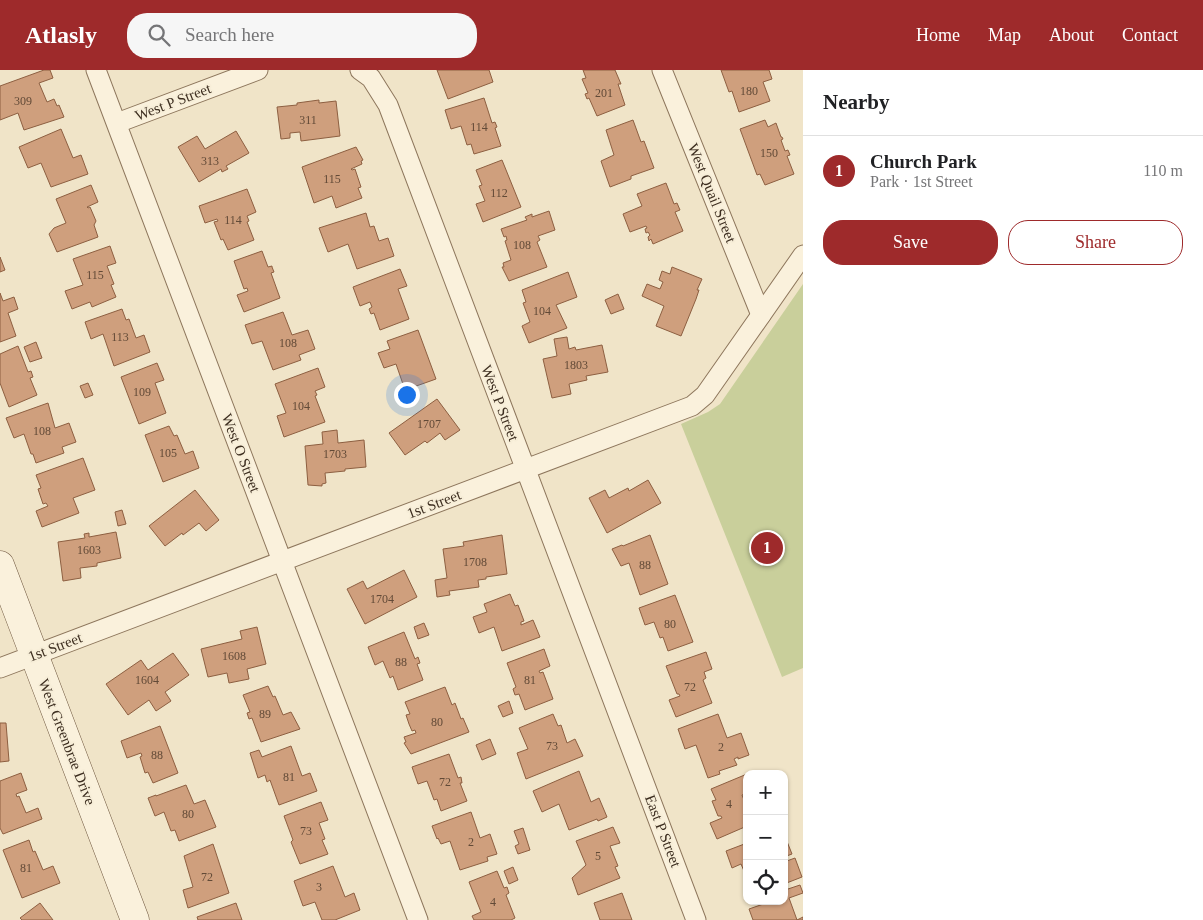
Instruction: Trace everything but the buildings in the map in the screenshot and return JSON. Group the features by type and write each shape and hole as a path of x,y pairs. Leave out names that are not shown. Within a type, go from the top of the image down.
{"street":[{"name":"West O Street","path":"96,70 418,920"},
{"name":"West P Street","path":"117,124 258,70"},
{"name":"West P Street","path":"360,70 371,78 388,105 629,743"},
{"name":"West Quail Street","path":"662,70 761,315"},
{"name":"1st Street","path":"0,668 692,406 705,395 803,255"},
{"name":"West Greenbrae Drive","path":"0,565 134,920"},
{"name":"East P Street","path":"629,743 696,920"}],"green space":[{"path":"803,284 803,668 782,677 681,424 708,412 720,404"}],"place":[{"name":"Church Park","path":"767,548"}]}
